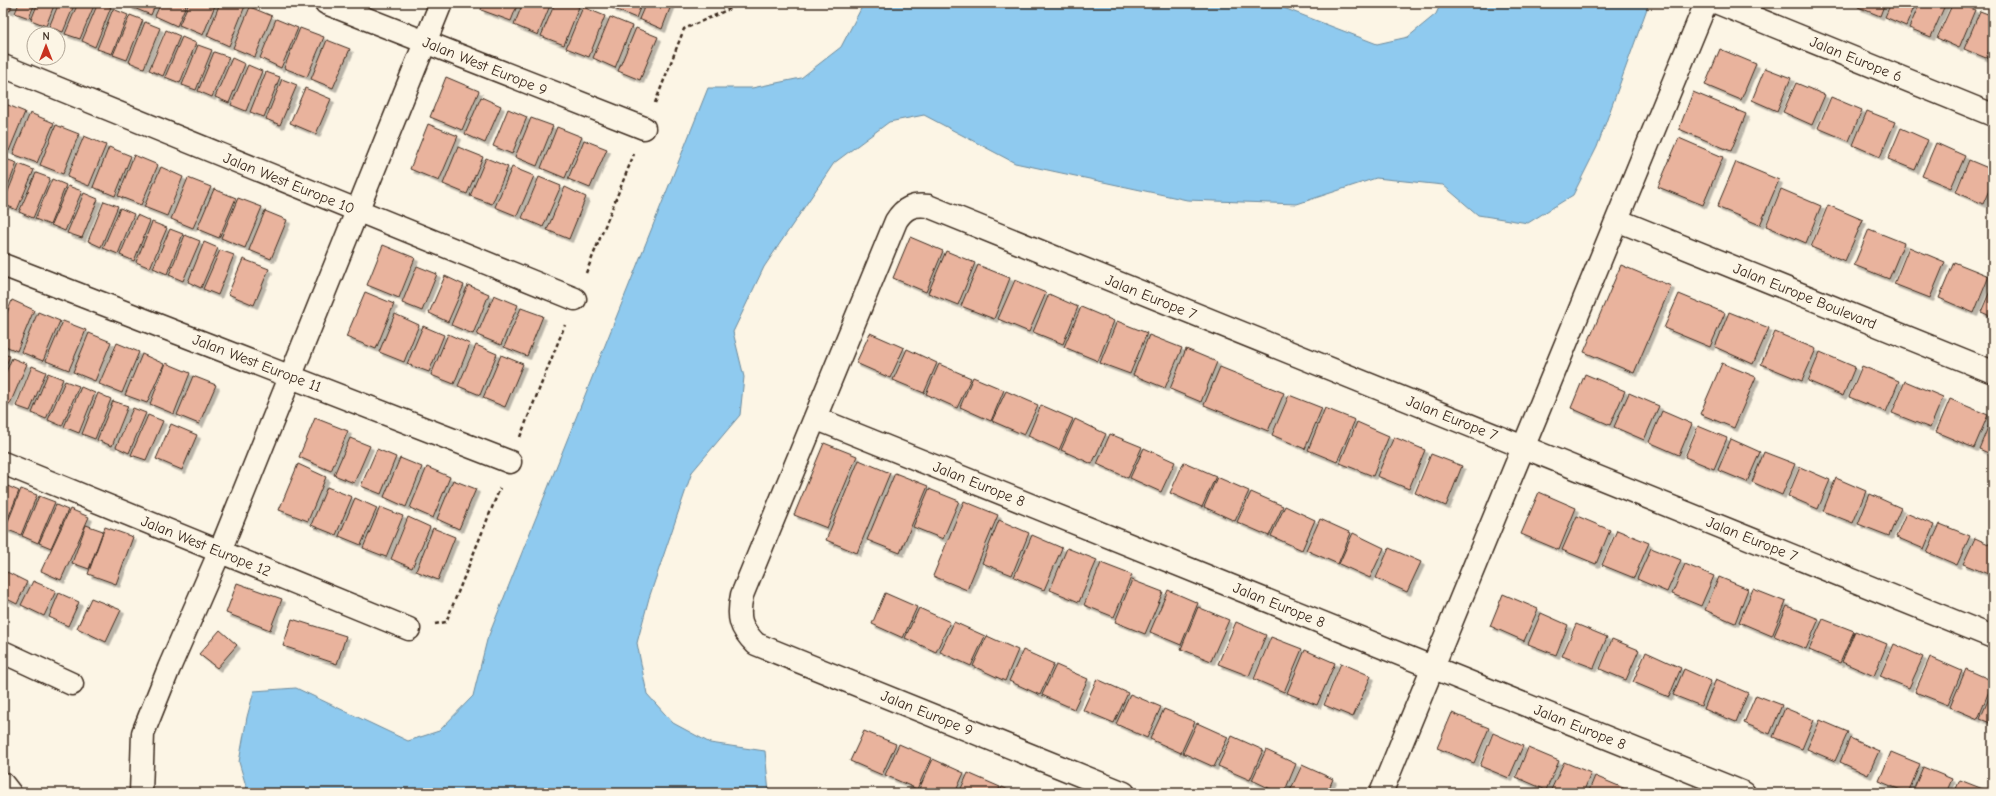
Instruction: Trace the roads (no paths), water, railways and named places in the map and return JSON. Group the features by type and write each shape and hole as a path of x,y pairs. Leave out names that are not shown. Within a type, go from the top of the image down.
{"street":[{"name":"Jalan West Europe 9","path":"326,3 644,128"},
{"path":"141,793 143,733 169,668 220,551 441,3"},
{"path":"1382,793 1706,3"},
{"name":"Jalan Europe 6","path":"1718,3 1993,114"},
{"name":"Jalan West Europe 10","path":"3,66 575,299"},
{"name":"Jalan Europe 7","path":"815,418 896,221 901,213 909,208 918,205 928,206 1993,637"},
{"name":"Jalan Europe Boulevard","path":"1617,220 1993,372"},
{"name":"Jalan West Europe 11","path":"3,265 510,462"},
{"name":"Jalan Europe 9","path":"815,418 742,596 739,608 740,622 747,635 756,644 1124,793"},
{"name":"Jalan Europe 8","path":"815,418 1744,793"},
{"name":"Jalan West Europe 12","path":"3,463 409,629"},
{"path":"3,652 72,684"},
{"path":"3,784 10,793"}],"water":[{"path":"864,3 1271,3 1377,44 1408,37 1436,14 1441,3 1649,3 1597,147 1573,195 1528,223 1478,215 1443,185 1376,178 1297,204 1187,200 1015,163 924,115 889,122 834,163 764,267 733,332 744,377 740,415 692,472 649,598 637,643 647,694 673,723 710,743 765,751 769,793 248,793 239,762 247,717 254,691 296,688 408,741 439,731 473,696 487,640 708,88 752,88 801,78 841,47"}]}
